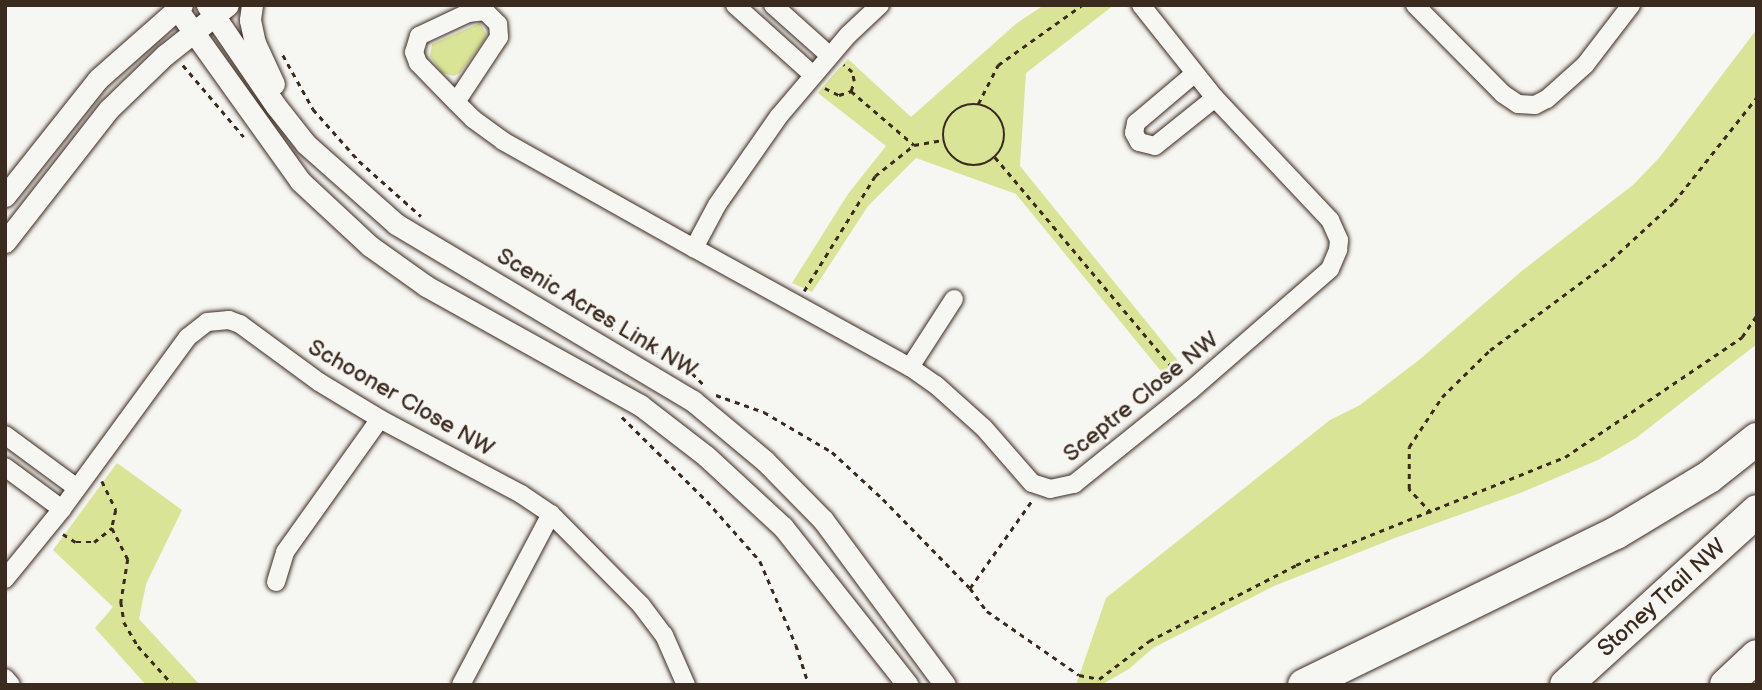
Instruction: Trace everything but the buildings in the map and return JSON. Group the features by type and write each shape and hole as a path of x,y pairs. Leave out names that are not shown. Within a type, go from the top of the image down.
{"highway":[{"path":"1304,685 1616,533 1709,477 1757,439"},
{"name":"Stoney Trail NW","path":"1566,685 1757,511"},
{"path":"1726,685 1757,656"}],"street":[{"path":"252,5 250,20 264,70 306,144"},
{"path":"735,5 813,75"},
{"path":"773,5 830,56"},
{"path":"694,248 750,156 813,75 880,5"},
{"name":"Sceptre Close NW","path":"1041,487 1060,489 1074,484 1191,390 1330,269 1338,250 1339,240 1330,220 1215,98 1141,5"},
{"path":"1415,5 1503,94 1518,104 1535,105 1547,99 1585,65 1631,5"},
{"path":"5,196 98,79 180,7 193,32 300,181 370,246 426,286 640,405 706,456 783,527 908,685"},
{"path":"5,242 110,108 216,9"},
{"name":"Scenic Acres Link NW","path":"216,9 276,106 306,144 396,224 693,401 765,461 823,520 945,685"},
{"path":"456,102 499,37 498,24 485,11 468,13 424,33 415,46 418,63 456,102 503,141 910,367 968,412 1032,483 1041,487"},
{"path":"1194,74 1136,123 1134,133 1139,142 1155,146 1215,98"},
{"path":"910,367 954,299"},
{"name":"Schooner Close NW","path":"5,579 62,509 188,337 207,322 218,319 240,324 319,382 380,419 521,494 551,514 641,605 664,635 686,685"},
{"path":"276,582 285,552 380,419"},
{"path":"5,435 77,488"},
{"path":"5,467 62,509"},
{"path":"461,685 551,514"},
{"path":"5,678 11,685"}],"path":[{"path":"978,104 998,65 1082,5"},
{"path":"830,56 852,72 854,80 851,91"},
{"path":"182,64 244,137"},
{"path":"813,75 831,92 839,95 851,91"},
{"path":"851,91 914,145"},
{"path":"1431,513 1409,489 1409,447 1442,397 1490,350 1611,260 1674,202 1757,97"},
{"path":"978,104 988,107 1002,121 1004,140 995,157 978,166 968,166 951,157 943,139 943,130 951,112 959,107 978,104"},
{"path":"797,304 875,176 914,145 943,139"},
{"path":"995,157 1191,390"},
{"path":"713,394 764,412 832,452 860,476 970,587 987,611 1079,675 1099,679 1149,641 1296,565 1565,457 1742,337 1757,315"},
{"path":"619,414 706,501 760,561 796,645 808,685"},
{"path":"49,526 76,542 94,542 112,528 116,510 102,482 89,471"},
{"path":"970,587 1041,487"},
{"path":"112,528 128,559 121,602 124,622 138,646 173,685"}],"green space":[{"path":"1044,5 1114,5 1026,73 1020,166 1184,368 1169,381 1016,194 916,158 868,206 812,292 792,283 848,194 886,146 818,93 833,75 848,59 911,117 1017,23"},
{"path":"480,23 486,34 485,39 460,73 454,76 442,73 430,56 432,44"},
{"path":"1757,29 1757,344 1636,438 1598,460 1523,492 1395,538 1274,586 1153,648 1129,669 1101,685 1076,685 1106,598 1330,420 1360,405 1419,360 1523,270 1633,185 1659,158"},
{"path":"117,463 182,510 146,584 139,619 200,685 146,685 95,628 113,607 53,550"}]}
